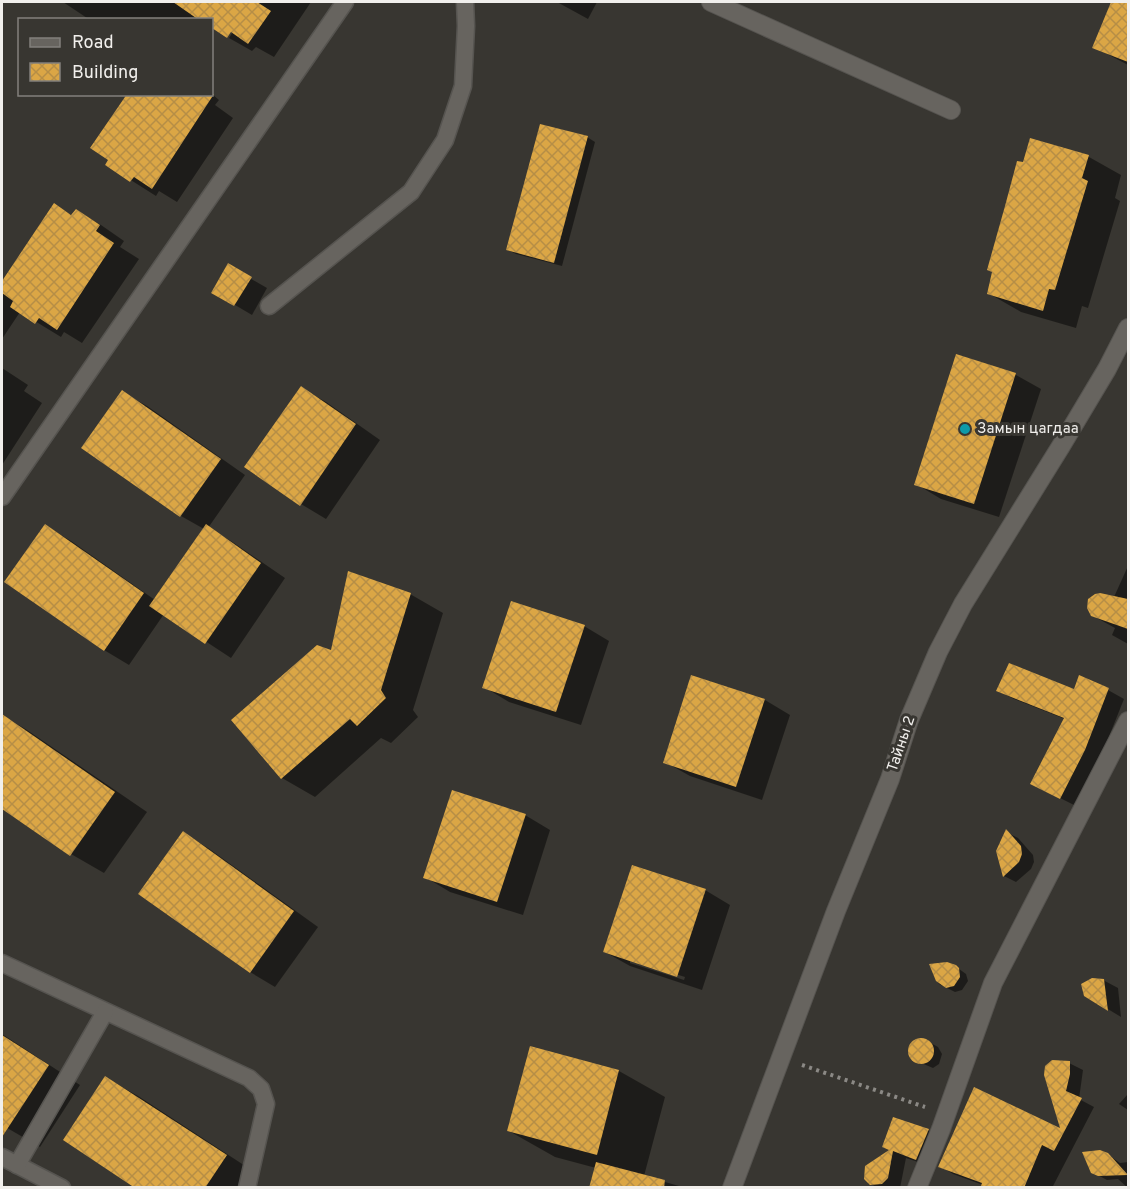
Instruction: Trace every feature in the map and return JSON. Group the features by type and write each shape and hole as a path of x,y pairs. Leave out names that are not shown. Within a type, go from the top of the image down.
{"street":[{"path":"711,2 951,110"},
{"name":"Тайны 2","path":"732,1188 779,1058 890,779 909,720 938,652 963,604 1061,446 1107,369 1128,328"},
{"path":"917,1188 993,983 1128,721"}],"lane":[{"path":"2,497 345,2"},
{"path":"269,306 411,192 434,158 445,140 463,86 465,2"},
{"path":"2,963 249,1078 261,1089 266,1104 247,1188"},
{"path":"62,1188 9,1161 105,1012"}],"path":[{"path":"779,1058 946,1114"}],"building":[{"path":"173,2 257,2 271,11 248,44 231,32 227,38 213,29 213,18 196,18"},
{"path":"1111,2 1128,2 1128,62 1092,48"},
{"path":"126,96 213,96 152,189 134,177 130,182 105,165 108,160 90,148"},
{"path":"540,124 588,136 554,263 506,250"},
{"path":"1030,138 1089,155 1082,178 1088,181 1055,290 1049,289 1043,311 987,294 992,272 987,270 1017,161 1023,162"},
{"path":"54,203 71,215 76,209 100,225 96,231 114,243 57,330 39,318 35,324 10,307 13,301 2,293 2,281"},
{"path":"228,263 252,277 234,306 211,293"},
{"name":"Замын цагдаа","path":"956,354 1016,373 974,504 914,485"},
{"path":"301,386 356,424 300,506 244,467"},
{"path":"122,390 221,459 180,517 81,448"},
{"path":"45,524 144,593 104,651 4,582"},
{"path":"206,524 261,563 205,644 149,606"},
{"path":"348,571 411,593 381,690 386,698 357,726 350,719 281,779 231,720 317,645 331,650"},
{"path":"1100,593 1128,599 1128,629 1091,616 1087,608 1088,599"},
{"path":"511,601 585,625 556,712 482,688"},
{"path":"1009,663 1074,689 1079,675 1109,688 1085,750 1060,799 1030,784 1064,718 996,691"},
{"path":"691,675 765,699 736,787 663,763"},
{"path":"2,714 115,792 70,856 2,809"},
{"path":"452,790 526,814 497,902 423,878"},
{"path":"1006,829 1021,846 1022,854 1019,862 1003,877 996,851"},
{"path":"183,831 294,911 250,973 138,894"},
{"path":"632,865 706,889 677,977 603,952"},
{"path":"947,962 959,968 960,977 954,986 946,988 936,981 929,964"},
{"path":"1092,978 1104,979 1108,1011 1084,996 1081,984"},
{"path":"2,1035 49,1065 2,1137"},
{"path":"921,1038 930,1042 934,1051 930,1060 921,1064 912,1060 908,1051 912,1042"},
{"path":"530,1046 619,1070 597,1155 507,1131"},
{"path":"1052,1060 1070,1061 1066,1091 1082,1098 1054,1151 1042,1145 1024,1188 980,1188 982,1183 938,1167 974,1087 1060,1128 1044,1075 1045,1066"},
{"path":"105,1076 227,1155 205,1188 135,1188 63,1140"},
{"path":"893,1117 929,1129 916,1160 893,1151 888,1178 882,1184 870,1185 864,1179 865,1166 889,1150 882,1147"},
{"path":"1100,1150 1108,1153 1128,1175 1098,1176 1091,1173 1082,1152"},
{"path":"596,1162 665,1180 664,1188 589,1188"}],"place":[{"name":"Замын цагдаа","path":"965,429"}]}
